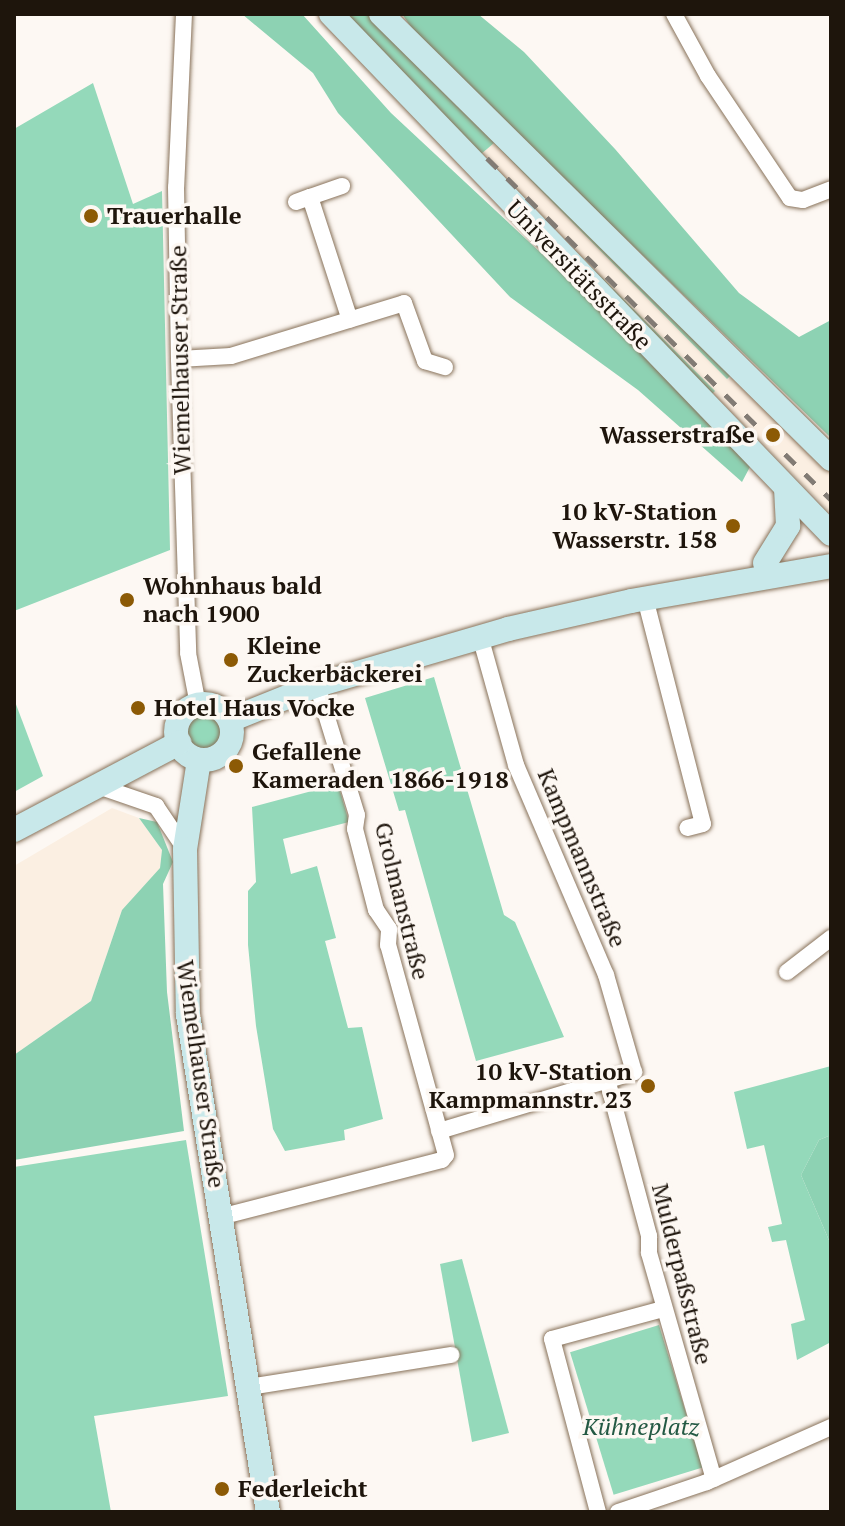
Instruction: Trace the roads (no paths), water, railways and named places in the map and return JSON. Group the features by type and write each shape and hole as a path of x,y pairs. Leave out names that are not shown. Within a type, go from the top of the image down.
{"main road":[{"name":"Universitätsstraße","path":"331,14 831,534"},
{"name":"Universitätsstraße","path":"381,14 831,459"},
{"path":"765,563 788,526 786,490"},
{"path":"671,594 695,579 831,551"},
{"path":"230,720 317,685 480,636 645,598 831,566"},
{"path":"179,743 182,716 198,705 216,707 230,720"},
{"path":"179,743 199,760 227,750 230,720"},
{"path":"14,830 179,743"},
{"name":"Wiemelhauser Straße","path":"199,760 185,849 188,1015 268,1512"}],"street":[{"name":"Wiemelhauser Straße","path":"184,14 176,187 179,359 188,653 198,705"},
{"path":"674,14 708,76 790,198 803,200 831,189"},
{"path":"342,186 303,199 350,320"},
{"path":"179,359 231,356 404,303 425,361 445,367"},
{"path":"645,598 703,824 687,828"},
{"name":"Kampmannstraße","path":"480,636 516,765 606,975 634,1072 607,1079"},
{"name":"Grolmanstraße","path":"317,685 357,815 355,829 376,910 389,929 388,945 439,1131"},
{"path":"95,785 156,806 185,849"},
{"path":"787,972 831,938"},
{"path":"220,1217 442,1160 446,1155 439,1131 607,1079"},
{"name":"Mulderpaßstraße","path":"607,1079 663,1309 714,1479"},
{"path":"598,1512 552,1339 663,1309"},
{"path":"249,1387 451,1355"},
{"path":"618,1512 714,1479 831,1427"}],"railway":[{"path":"487,158 831,500"}],"place":[{"name":"Trauerhalle","path":"91,216"},
{"name":"Wasserstraße","path":"773,435"},
{"name":"10 kV-Station Wasserstr. 158","path":"733,526"},
{"name":"Wohnhaus bald nach 1900","path":"127,600"},
{"name":"Kleine Zuckerbäckerei","path":"231,660"},
{"name":"Hotel Haus Vocke","path":"138,708"},
{"name":"Gefallene Kameraden 1866-1918","path":"236,766"},
{"name":"10 kV-Station Kampmannstr. 23","path":"648,1086"},
{"name":"Federleicht","path":"222,1489"}],"park label":[{"name":"Kühneplatz","path":"641,1427"}]}
